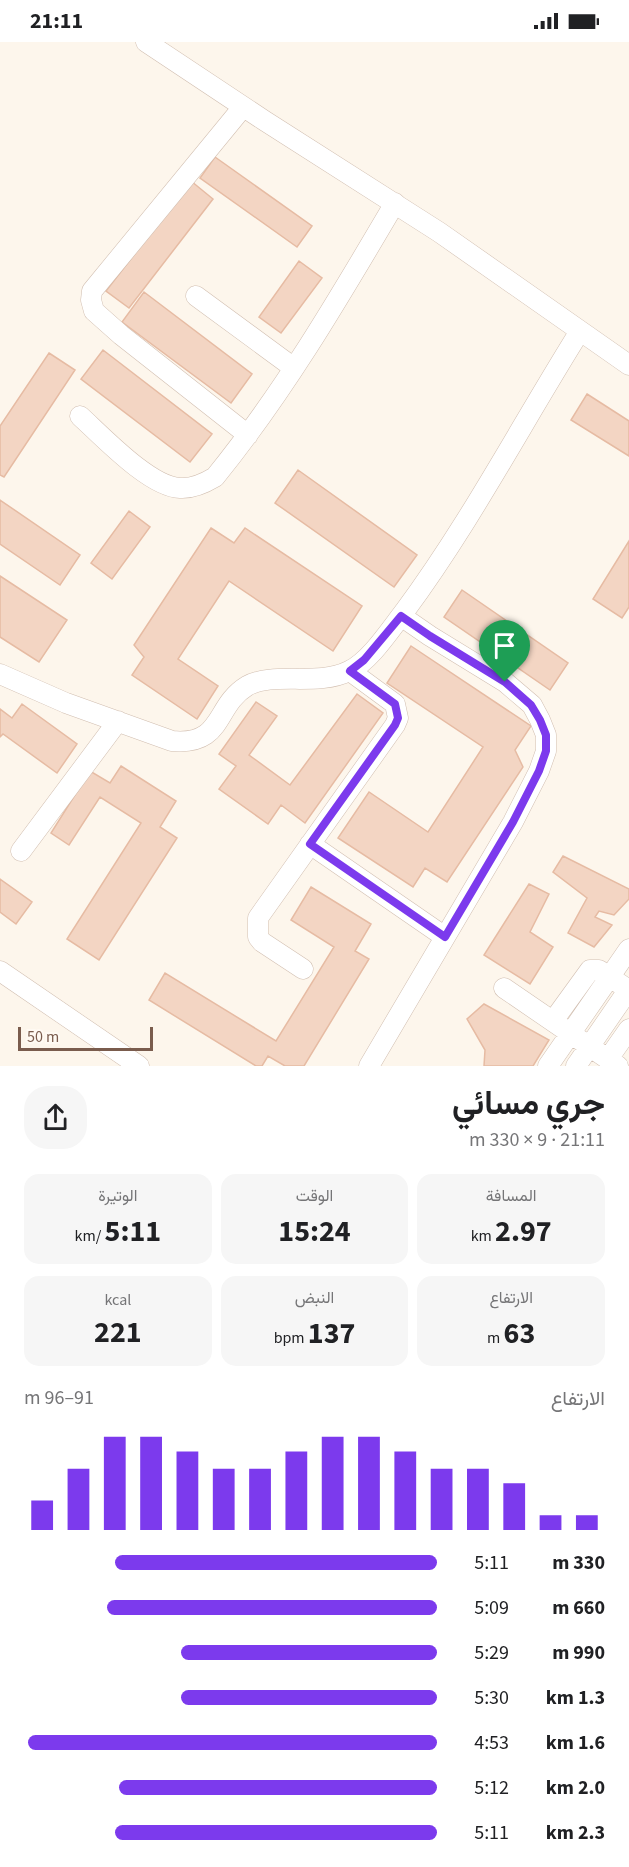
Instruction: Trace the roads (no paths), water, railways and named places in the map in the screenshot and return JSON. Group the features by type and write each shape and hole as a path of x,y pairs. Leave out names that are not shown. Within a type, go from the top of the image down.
{"street":[{"path":"146,42 243,107 439,231 629,365"},
{"path":"243,107 92,291 91,300 94,311 121,335 248,435"},
{"path":"80,416 122,455 158,482 180,488 204,484 215,477 248,435 294,368 357,269 395,203"},
{"path":"196,296 294,368"},
{"path":"0,674 35,691 172,741 188,742 206,735 237,694 255,682 322,680 350,671 364,660 434,573 523,429 580,331"},
{"path":"369,1066 523,803 546,751 546,735 531,705 505,682 401,616"},
{"path":"303,969 262,942 258,937 256,927 258,918 398,718 395,704 350,671"},
{"path":"21,851 118,721"},
{"path":"310,844 445,937"},
{"path":"548,1066 629,949"},
{"path":"553,1021 590,970 599,970 629,989 576,1066"},
{"path":"0,971 139,1066"},
{"path":"504,988 613,1062 629,1029"}]}
